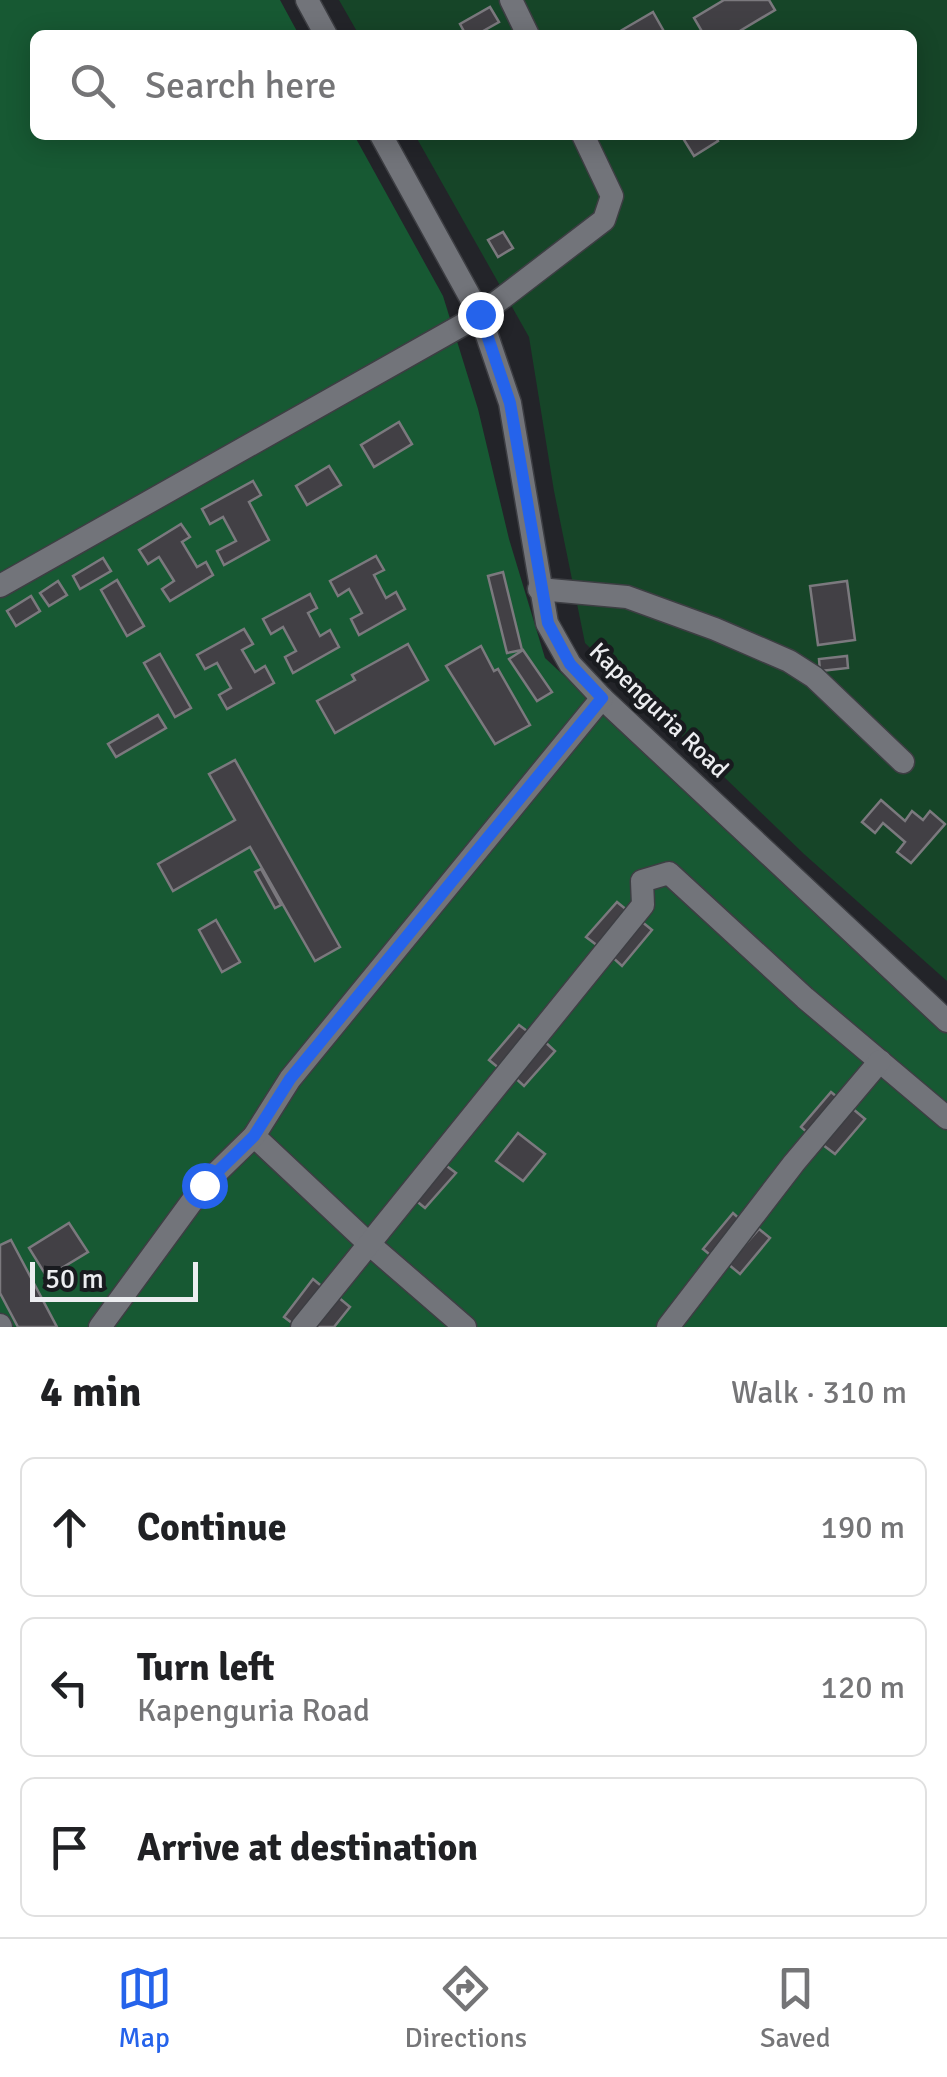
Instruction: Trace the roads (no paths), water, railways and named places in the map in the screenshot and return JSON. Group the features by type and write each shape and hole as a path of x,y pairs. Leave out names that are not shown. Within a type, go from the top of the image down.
{"street":[{"path":"307,0 323,30"},
{"path":"511,0 526,30"},
{"name":"Kapenguria Road","path":"384,140 480,314 510,403 539,589 548,623 570,664 947,1021"},
{"path":"0,586 480,314 608,214 612,196 585,140"},
{"path":"539,589 627,598 774,654 814,677 903,762"},
{"path":"100,1327 204,1185 254,1136 290,1079 602,698"},
{"path":"302,1327 643,905 642,881 654,875 669,873 804,998 947,1118"},
{"path":"668,1327 794,1164 880,1061"},
{"path":"254,1136 464,1327"}]}
